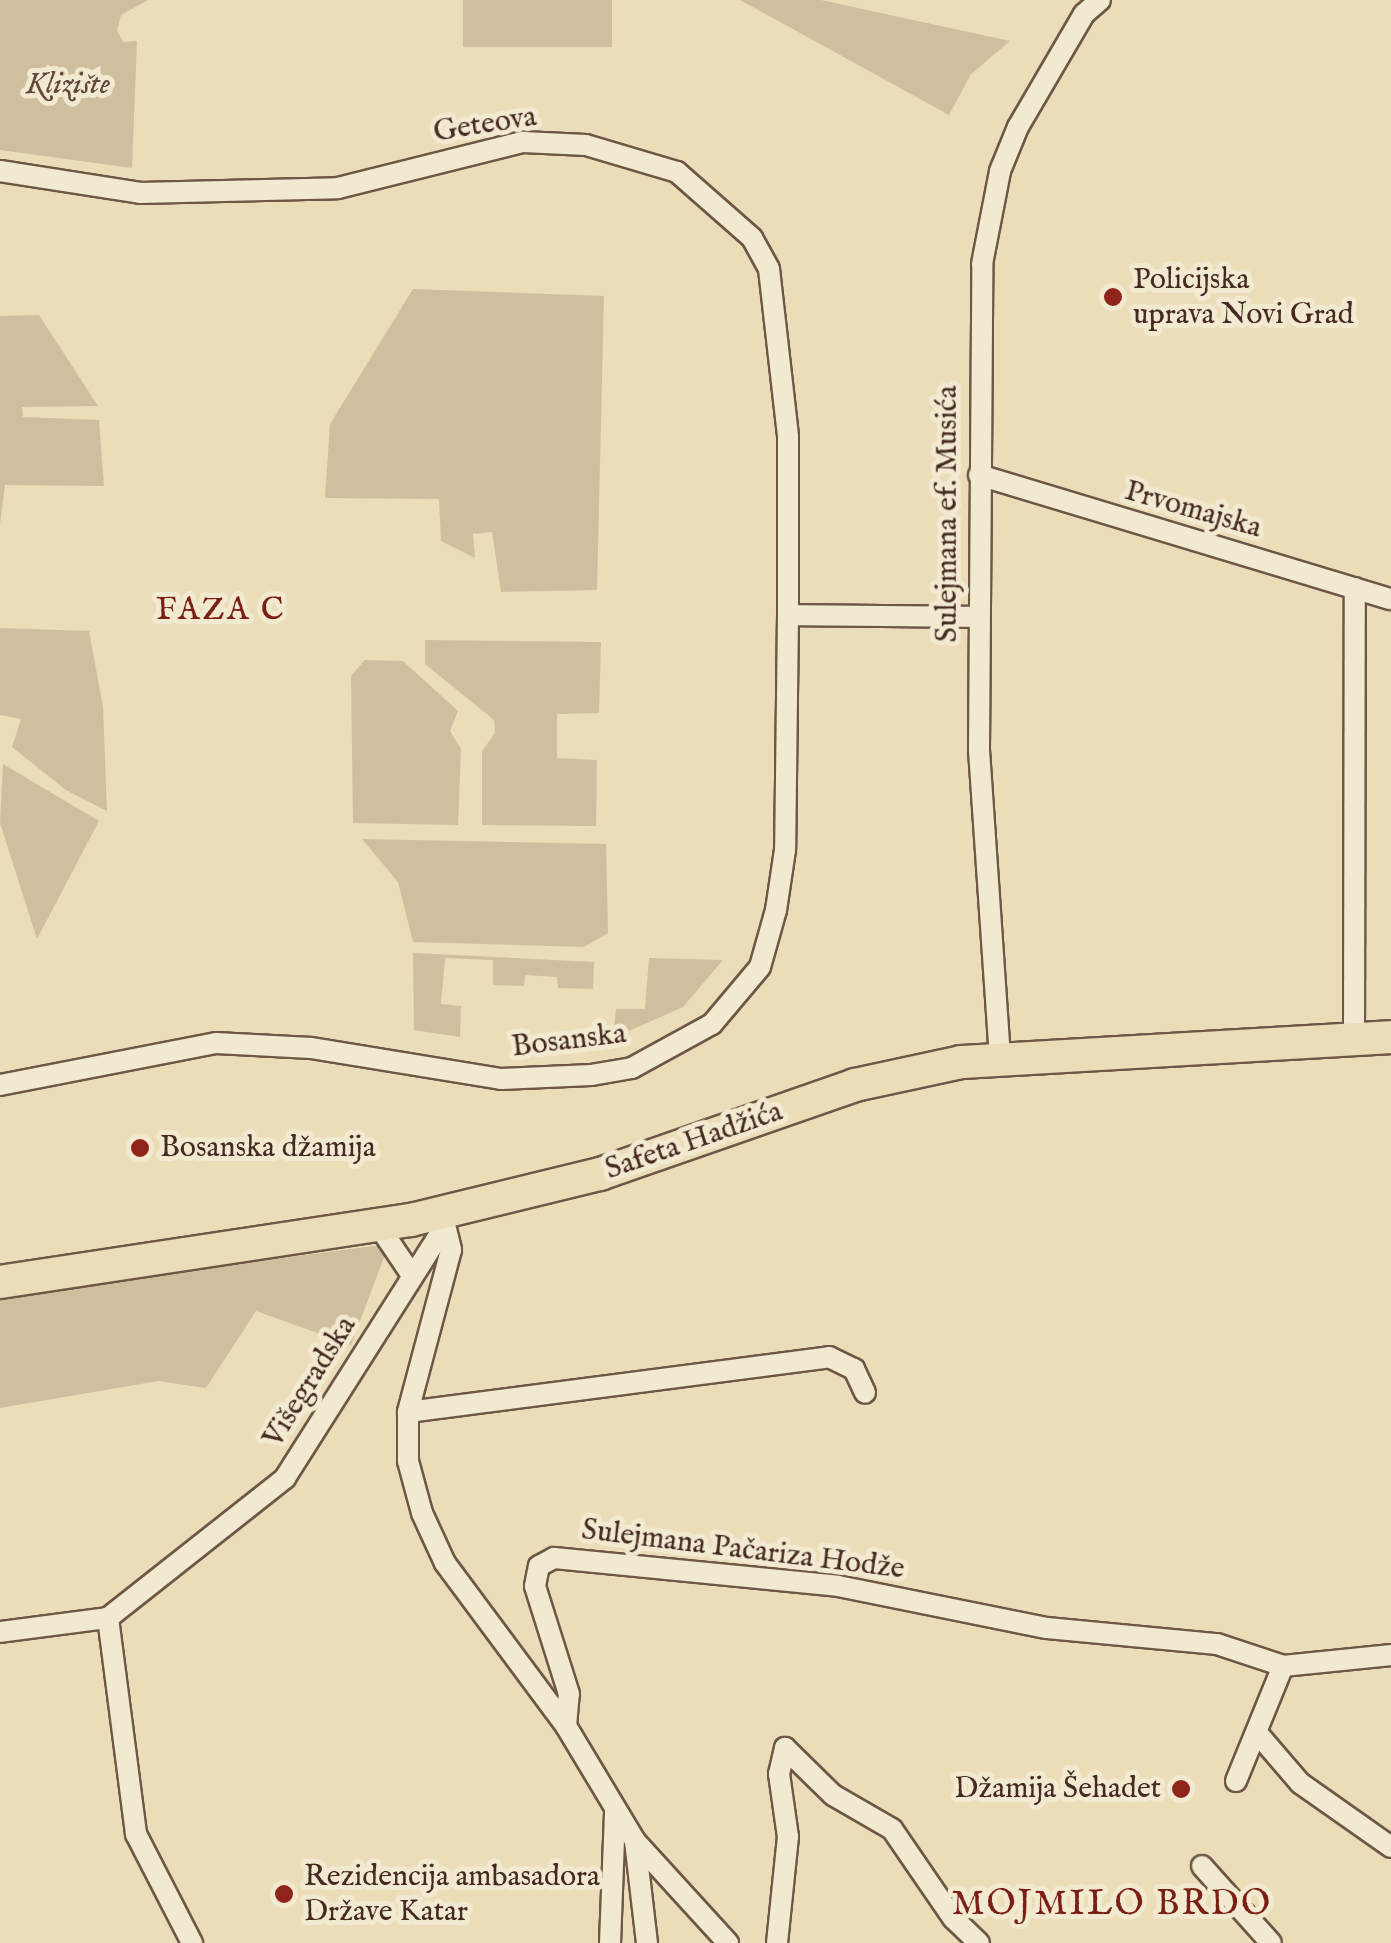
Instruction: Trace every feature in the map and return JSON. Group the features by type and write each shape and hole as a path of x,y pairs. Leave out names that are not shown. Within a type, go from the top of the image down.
{"main road":[{"name":"Safeta Hadžića","path":"0,1282 378,1225 443,1221 600,1174 856,1085 1000,1058 1391,1037"}],"street":[{"name":"Sulejmana ef. Musića","path":"1000,1058 979,750 978,475 986,221 1027,110 1084,14 1100,0"},
{"name":"Geteova","path":"0,171 140,193 338,188 523,142 586,145 677,172 752,238 769,269 788,438 788,615"},
{"name":"Prvomajska","path":"978,475 1391,599"},
{"path":"1354,1039 1355,588"},
{"path":"788,615 978,617"},
{"name":"Bosanska","path":"0,1086 216,1043 311,1048 500,1079 632,1068 712,1024 760,967 785,850 788,615"},
{"path":"443,1221 451,1250 408,1412 408,1461 445,1563 566,1726 635,1841 728,1943"},
{"name":"Višegradska","path":"108,1618 285,1478 443,1221"},
{"path":"378,1225 411,1274"},
{"path":"408,1412 830,1357 854,1369 865,1393"},
{"name":"Sulejmana Pačariza Hodže","path":"566,1726 570,1694 535,1586 539,1566 554,1558 838,1586 1047,1628 1217,1644 1283,1666"},
{"path":"0,1632 108,1618 136,1834 192,1943"},
{"path":"1236,1780 1283,1666 1391,1655"},
{"path":"1258,1734 1300,1783 1391,1847"},
{"path":"778,1943 788,1837 779,1774 785,1748 833,1795 892,1829 953,1918 979,1943"},
{"path":"610,1943 615,1810"},
{"path":"635,1841 646,1943"},
{"path":"1202,1866 1271,1943"}],"green space":[{"name":"Klizište","path":"0,0 148,0 121,15 117,30 123,42 137,41 132,168 0,150"},
{"path":"463,0 612,0 612,47 463,47"},
{"path":"740,0 821,0 1010,41 971,74 949,115"},
{"path":"413,289 604,296 597,590 501,592 492,532 473,534 475,558 441,541 439,499 325,498 330,424"},
{"path":"39,315 98,406 22,407 23,417 99,420 104,486 5,485 0,524 0,316"},
{"path":"0,628 89,631 103,707 107,811 66,790 12,747 21,719 0,715"},
{"path":"425,640 601,642 599,713 557,714 557,758 597,760 596,826 482,825 482,751 495,733 494,720 425,664"},
{"path":"365,660 403,661 458,711 450,731 461,749 458,825 353,823 351,676"},
{"path":"3,764 99,821 37,939 0,823"},
{"path":"362,839 606,844 608,933 584,947 413,942 398,882"},
{"path":"413,953 594,962 593,989 558,988 557,977 525,975 524,986 493,985 493,960 445,958 441,1004 461,1006 460,1037 414,1030"},
{"path":"649,958 723,960 683,1007 613,1038 616,1009 645,1009"},
{"path":"389,1244 351,1345 256,1311 206,1388 158,1381 0,1408 0,1295"}],"place":[{"name":"Policijska uprava Novi Grad","path":"1113,297"},
{"name":"Bosanska džamija","path":"140,1148"},
{"name":"Džamija Šehadet","path":"1181,1789"},
{"name":"Rezidencija ambasadora Države Katar","path":"284,1894"}],"district":[{"name":"FAZA C","path":"221,611"},
{"name":"MOJMILO BRDO","path":"1112,1905"}]}
